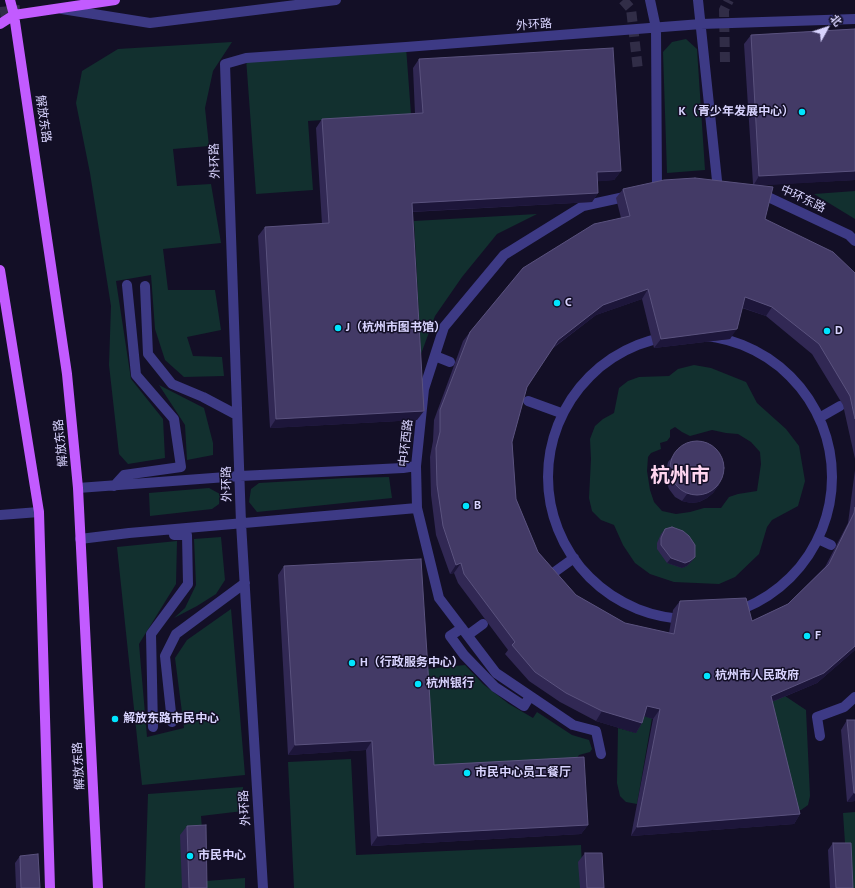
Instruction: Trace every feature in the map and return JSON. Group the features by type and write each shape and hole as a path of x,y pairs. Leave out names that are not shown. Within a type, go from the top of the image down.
{"main road":[{"name":"解放东路","path":"10,0 14,15 66,374 78,488 98,888"},
{"path":"0,24 14,15 115,0"},
{"path":"0,270 39,512 50,888"}],"street":[{"path":"58,9 150,23 336,0"},
{"path":"650,0 656,28 657,190"},
{"path":"698,0 717,190"},
{"name":"外环路","path":"264,888 241,523 225,64 246,58 701,24 855,20"},
{"name":"中环西路","path":"601,754 596,731 573,726 496,673 439,598 417,508 416,466 424,390 444,327 504,254 583,206 637,194"},
{"name":"中环东路","path":"745,194 766,196 849,235 855,241"},
{"path":"114,486 124,475 181,467 174,419 136,376 127,285"},
{"path":"145,286 148,354 172,384 204,396 238,415"},
{"path":"674,334 722,337 766,355 802,387 819,418 825,429 834,476 827,522 805,564 771,596 729,616 682,620 636,610 596,586 566,549 549,505 548,458 561,413 589,374 628,347 674,334"},
{"path":"435,356 450,362"},
{"path":"528,401 561,413"},
{"path":"819,418 840,406"},
{"path":"78,488 240,476 403,468 416,466"},
{"path":"80,539 129,533 417,508"},
{"path":"0,515 39,512"},
{"path":"129,533 133,538 187,535 188,584 151,634 153,727"},
{"path":"818,539 831,545"},
{"path":"549,576 574,558"},
{"path":"172,722 165,656 176,634 244,584"},
{"path":"483,624 465,632 450,636 464,655 495,687 524,706 530,696"},
{"path":"820,736 817,717 844,707 855,696"}],"green space":[{"path":"686,39 697,49 705,170 667,173 663,52 672,42"},
{"path":"232,42 213,71 205,108 209,146 173,149 177,186 211,184 221,243 163,249 168,290 215,290 221,330 187,337 193,356 222,357 224,376 184,377 165,360 155,329 151,275 116,281 131,379 163,419 165,458 128,464 119,454 109,365 111,306 90,173 76,103 82,71 118,49"},
{"path":"406,47 411,114 308,121 313,190 256,194 246,58"},
{"path":"855,191 855,219 814,194"},
{"path":"537,214 497,234 462,277 435,316 421,354 414,221"},
{"path":"694,365 711,368 746,382 757,403 786,429 799,446 805,481 798,506 772,520 767,527 759,554 735,577 719,584 674,582 650,574 635,563 623,545 614,525 601,520 592,511 589,498 591,459 590,439 595,426 603,419 614,413 619,388 628,381 639,377 669,376 678,369","holes":["675,427 690,436 712,430 738,434 751,442 760,452 761,464 757,491 729,497 721,508 704,508 676,514 662,511 654,502 650,490 647,471 648,457 651,453 661,449 660,443 667,441 670,437 670,430"]},
{"path":"159,385 204,408 213,443 213,455 187,460 185,425"},
{"path":"389,477 392,498 257,512 249,502 251,489 259,483"},
{"path":"209,488 220,494 219,504 212,509 150,516 149,493"},
{"path":"221,537 225,580 216,594 174,618 185,608 196,585 194,539"},
{"path":"177,541 176,584 139,644 147,737 184,728 175,658 187,640 231,609 245,775 142,785 117,547"},
{"path":"465,665 483,684 509,704 533,718 537,712 572,735 589,740 592,749 590,752 579,755 574,762 431,770 426,669"},
{"path":"785,696 806,710 810,796 808,805 801,810 790,810 764,705"},
{"path":"641,715 652,718 637,804 626,802 620,796 617,783 618,728 636,733"},
{"path":"351,759 356,855 581,845 583,888 294,888 288,762"},
{"path":"243,787 243,811 201,816 206,881 245,878 245,888 145,888 148,794"},
{"path":"855,812 855,888 848,888 843,813"}],"building":[{"name":"K（青少年发展中心）","path":"855,29 855,171 759,176 751,35"},
{"name":"J（杭州市图书馆）","path":"613,48 621,171 597,172 598,193 412,203 424,411 276,419 265,227 329,223 322,119 423,113 419,59"},
{"path":"695,178 773,187 765,219 833,252 855,273 855,419 850,396 819,344 772,307 745,297 737,329 661,339 648,289 603,305 558,340 527,387 512,442 516,499 538,552 576,595 625,623 674,634 680,601 746,598 752,621 788,604 829,564 854,513 855,507 855,646 824,673 771,696 800,814 637,827 660,709 647,706 642,723 602,711 566,693 535,672 512,645 515,642 464,574 461,563 456,565 443,526 437,485 436,448 440,432 440,410 470,332 523,268 594,224 630,216 623,189 664,180"},
{"path":"697,441 707,443 716,449 722,458 724,468 722,478 716,487 707,493 697,495 687,493 678,487 672,478 670,468 672,458 678,449 687,443"},
{"path":"672,527 683,531 689,536 695,545 695,557 690,561 685,563 671,558 661,545 661,538 665,529"},
{"name":"H（行政服务中心）","path":"421,559 434,765 584,757 588,825 378,836 372,741 295,745 284,566"},
{"path":"847,720 855,720 855,793 854,793"},
{"path":"206,825 207,888 189,888 187,826"},
{"path":"833,843 851,843 853,888 836,888"},
{"path":"585,853 602,853 604,888 587,888"},
{"path":"38,854 40,888 21,888 20,856"}],"tunnel":[{"path":"623,0 631,9 638,70"},
{"path":"725,62 724,10 729,0"},
{"path":"0,12 20,10"}],"place":[{"name":"K（青少年发展中心）","path":"802,112"},
{"name":"C","path":"557,303"},
{"name":"J（杭州市图书馆）","path":"338,328"},
{"name":"D","path":"827,331"},
{"name":"B","path":"466,506"},
{"name":"F","path":"807,636"},
{"name":"H（行政服务中心）","path":"352,663"},
{"name":"杭州市人民政府","path":"707,676"},
{"name":"杭州银行","path":"418,684"},
{"name":"解放东路市民中心","path":"115,719"},
{"name":"市民中心员工餐厅","path":"467,773"},
{"name":"市民中心","path":"190,856"}],"district":[{"name":"杭州市","path":"680,476"}]}
